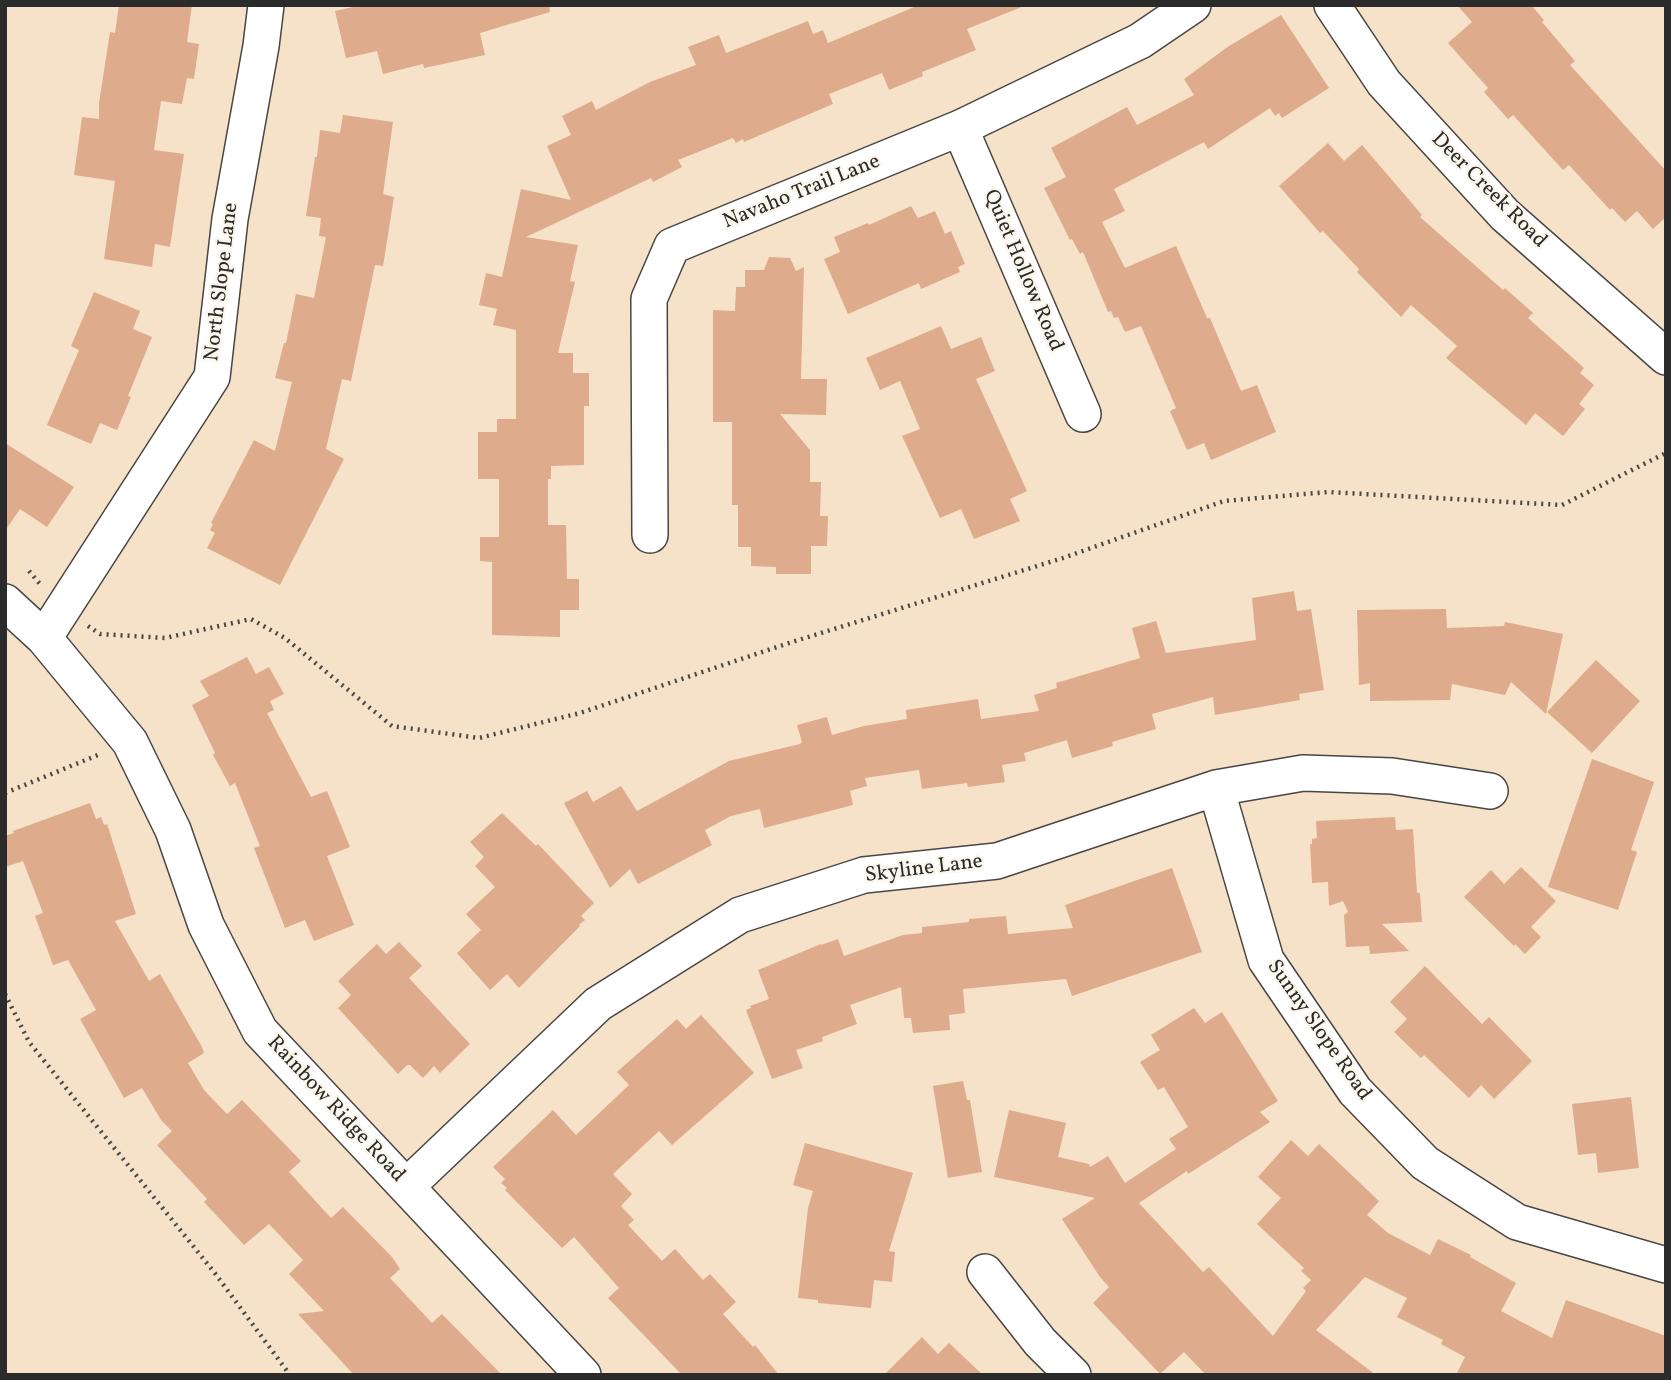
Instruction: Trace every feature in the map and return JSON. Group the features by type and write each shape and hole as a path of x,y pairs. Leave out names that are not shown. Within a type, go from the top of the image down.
{"street":[{"name":"North Slope Lane","path":"44,638 212,377 230,219 266,5"},
{"name":"Navaho Trail Lane","path":"650,535 649,299 672,246 960,128 1140,41 1193,5"},
{"name":"Deer Creek Road","path":"1332,5 1384,83 1496,205 1666,358"},
{"name":"Quiet Hollow Road","path":"960,128 1083,414"},
{"name":"Rainbow Ridge Road","path":"5,602 44,638 130,742 173,830 206,925 260,1031 583,1375"},
{"name":"Skyline Lane","path":"407,1186 598,1004 740,915 864,875 997,861 1216,788 1303,773 1392,776 1490,791"},
{"name":"Sunny Slope Road","path":"1216,788 1266,960 1355,1091 1425,1163 1517,1222 1666,1265"},
{"path":"985,1272 1040,1342 1073,1375"}],"path":[{"path":"29,571 62,609 100,634 165,638 251,619 285,638 391,726 479,738 580,713 792,642 1063,558 1224,501 1328,492 1562,505 1666,453"},
{"path":"5,793 130,742"},
{"path":"5,994 29,1042 214,1272 290,1375"}],"building":[{"path":"119,5 192,5 187,42 199,44 194,79 187,78 182,104 161,101 154,150 184,154 170,247 155,244 152,267 104,259 115,181 74,175 82,117 99,119 110,32 115,33"},
{"path":"362,5 549,5 550,12 480,33 485,55 424,68 423,64 383,74 377,51 346,58 335,11"},
{"path":"919,5 1024,6 967,29 976,50 922,72 923,76 889,90 882,73 829,94 833,104 744,142 743,139 736,143 733,138 678,160 682,167 653,182 651,178 526,237 578,245 570,281 575,282 558,353 573,353 573,373 589,373 589,406 584,406 584,465 551,466 551,479 548,479 548,525 566,525 567,579 579,579 579,610 560,610 560,637 492,635 492,562 480,561 480,537 499,537 499,479 478,479 478,432 497,432 497,419 516,419 516,330 493,325 497,309 479,305 486,273 502,277 521,189 571,200 547,146 571,135 562,116 592,101 596,110 650,82 696,65 688,47 719,35 726,53 808,21 813,34 823,30 828,43"},
{"path":"1457,5 1531,5 1575,61 1570,65 1666,171 1666,217 1653,229 1637,211 1625,222 1612,208 1610,210 1569,165 1563,170 1513,115 1508,119 1484,92 1488,88 1448,43 1472,22"},
{"path":"1281,15 1329,88 1282,118 1279,113 1275,116 1270,108 1208,149 1204,142 1114,189 1125,211 1102,222 1125,268 1176,246 1241,391 1257,385 1276,432 1211,460 1204,443 1187,450 1170,411 1176,408 1141,326 1125,332 1118,317 1114,318 1111,311 1108,312 1083,252 1080,254 1072,239 1070,240 1044,188 1066,177 1051,148 1127,107 1137,125 1194,95 1184,79 1229,46"},
{"path":"343,115 393,122 383,194 394,197 383,266 375,265 351,381 342,379 326,449 344,459 280,585 207,548 215,533 210,530 213,524 211,523 254,440 275,451 292,382 275,378 286,343 296,294 314,298 326,237 319,236 321,218 306,216 320,130 340,133"},
{"path":"1328,143 1344,161 1362,145 1422,215 1420,217 1533,313 1528,318 1584,368 1580,373 1594,385 1579,404 1585,409 1563,436 1535,413 1526,425 1446,358 1457,346 1411,305 1401,317 1279,186"},
{"path":"911,206 918,218 935,211 945,234 951,231 965,264 958,267 960,272 921,289 919,283 848,314 824,259 840,252 834,237"},
{"path":"769,257 790,258 796,271 804,267 801,379 827,379 826,415 780,414 810,450 810,482 821,482 820,516 828,516 827,546 811,546 811,574 776,574 776,567 751,566 751,547 738,547 738,505 732,505 732,422 713,422 713,310 735,311 736,287 745,287 745,270 764,270"},
{"path":"94,292 140,311 133,329 152,337 117,430 100,423 91,444 47,425 79,350 71,346"},
{"path":"941,326 951,349 981,337 995,371 976,379 1027,491 1010,499 1020,521 974,539 961,509 940,518 902,436 920,429 900,381 880,390 866,358"},
{"path":"5,443 74,487 47,527 20,509 5,531"},
{"path":"1294,591 1297,611 1311,609 1324,690 1299,694 1300,700 1215,715 1213,697 1152,714 1156,729 1112,742 1113,746 1072,758 1067,740 1024,753 1026,761 1002,765 1005,782 968,787 967,783 922,789 919,770 865,778 867,786 850,791 853,805 764,828 760,809 731,816 705,830 712,845 638,884 630,869 610,888 564,803 587,791 593,802 621,786 637,811 729,761 800,744 802,742 797,725 827,717 832,735 864,726 907,719 906,710 978,699 981,719 1039,711 1034,695 1057,688 1056,683 1140,658 1132,628 1156,621 1166,653 1256,640 1252,598"},
{"path":"1446,609 1447,628 1504,626 1505,622 1563,634 1546,714 1511,682 1505,695 1452,684 1450,700 1370,701 1370,683 1359,685 1357,610"},
{"path":"247,657 256,674 269,667 284,694 270,701 274,710 267,713 311,797 327,791 350,847 327,856 354,925 314,941 305,920 285,928 254,848 260,846 235,783 230,786 213,755 215,753 192,705 209,696 200,681"},
{"path":"1596,660 1640,701 1592,753 1547,712"},
{"path":"1592,759 1654,782 1631,850 1637,852 1618,910 1548,887"},
{"path":"90,803 96,819 101,817 104,825 107,824 136,914 115,921 149,981 160,974 202,1047 204,1053 188,1063 204,1090 227,1114 242,1100 301,1161 289,1172 331,1218 343,1207 392,1257 400,1269 390,1278 432,1323 442,1314 502,1375 354,1375 298,1314 324,1311 289,1274 303,1260 269,1224 244,1245 204,1202 207,1199 157,1145 172,1131 161,1120 142,1088 124,1098 80,1019 96,1010 68,960 53,965 35,916 43,913 23,861 5,867 5,836"},
{"path":"502,813 536,846 538,844 594,903 581,916 585,920 580,926 519,988 507,974 490,990 457,953 481,930 466,914 495,887 475,866 484,857 470,842"},
{"path":"1395,817 1396,830 1413,829 1417,893 1420,893 1422,922 1382,924 1409,951 1370,954 1369,946 1346,947 1344,915 1348,912 1343,901 1329,906 1328,882 1312,883 1310,844 1312,839 1317,838 1316,821"},
{"path":"1521,867 1556,901 1531,927 1541,937 1525,954 1464,897 1491,870 1504,884"},
{"path":"1172,868 1202,952 1072,996 1066,979 963,989 965,1013 949,1015 950,1030 913,1033 911,1018 904,1018 901,987 850,1005 857,1024 822,1037 823,1041 796,1050 803,1068 772,1079 746,1010 769,999 758,970 838,939 844,956 903,935 922,933 922,927 969,922 969,919 1006,916 1008,934 1073,928 1065,905"},
{"path":"399,942 422,966 409,978 470,1044 440,1073 434,1066 423,1078 410,1065 398,1074 338,1008 351,995 338,981 377,944 386,954"},
{"path":"1425,966 1482,1024 1489,1017 1532,1061 1494,1099 1481,1085 1469,1098 1424,1055 1421,1058 1394,1032 1407,1019 1390,1002"},
{"path":"1194,1008 1205,1023 1222,1012 1278,1101 1260,1112 1270,1122 1139,1203 1203,1272 1209,1267 1273,1336 1306,1291 1303,1288 1311,1280 1301,1271 1304,1268 1257,1224 1281,1198 1258,1177 1291,1140 1308,1156 1319,1144 1379,1201 1367,1215 1388,1233 1430,1255 1438,1239 1471,1255 1470,1257 1516,1283 1501,1311 1552,1338 1566,1300 1666,1336 1666,1375 1456,1375 1465,1357 1441,1344 1443,1340 1397,1317 1407,1298 1365,1277 1316,1330 1376,1375 1206,1375 1184,1352 1160,1374 1093,1303 1109,1287 1062,1219 1095,1198 994,1177 1009,1110 1066,1123 1058,1157 1089,1164 1090,1167 1108,1156 1125,1183 1176,1149 1169,1139 1188,1127 1164,1087 1158,1090 1140,1062 1160,1050 1151,1035"},
{"path":"701,1015 754,1073 672,1145 659,1131 613,1174 632,1194 621,1206 634,1220 628,1225 662,1261 675,1249 703,1280 710,1274 736,1302 723,1314 753,1347 755,1345 779,1375 682,1375 608,1298 619,1288 574,1237 562,1248 505,1190 507,1188 501,1183 505,1179 493,1167 553,1110 576,1135 629,1085 617,1072 677,1019 686,1029"},
{"path":"963,1081 967,1100 970,1100 982,1172 948,1178 933,1086"},
{"path":"1631,1097 1639,1168 1598,1173 1596,1153 1578,1155 1572,1104"},
{"path":"805,1143 913,1173 889,1251 895,1252 892,1282 874,1280 871,1308 818,1303 818,1300 798,1298 808,1208 813,1191 793,1185"},
{"path":"922,1337 938,1354 949,1343 983,1375 884,1375"}]}
